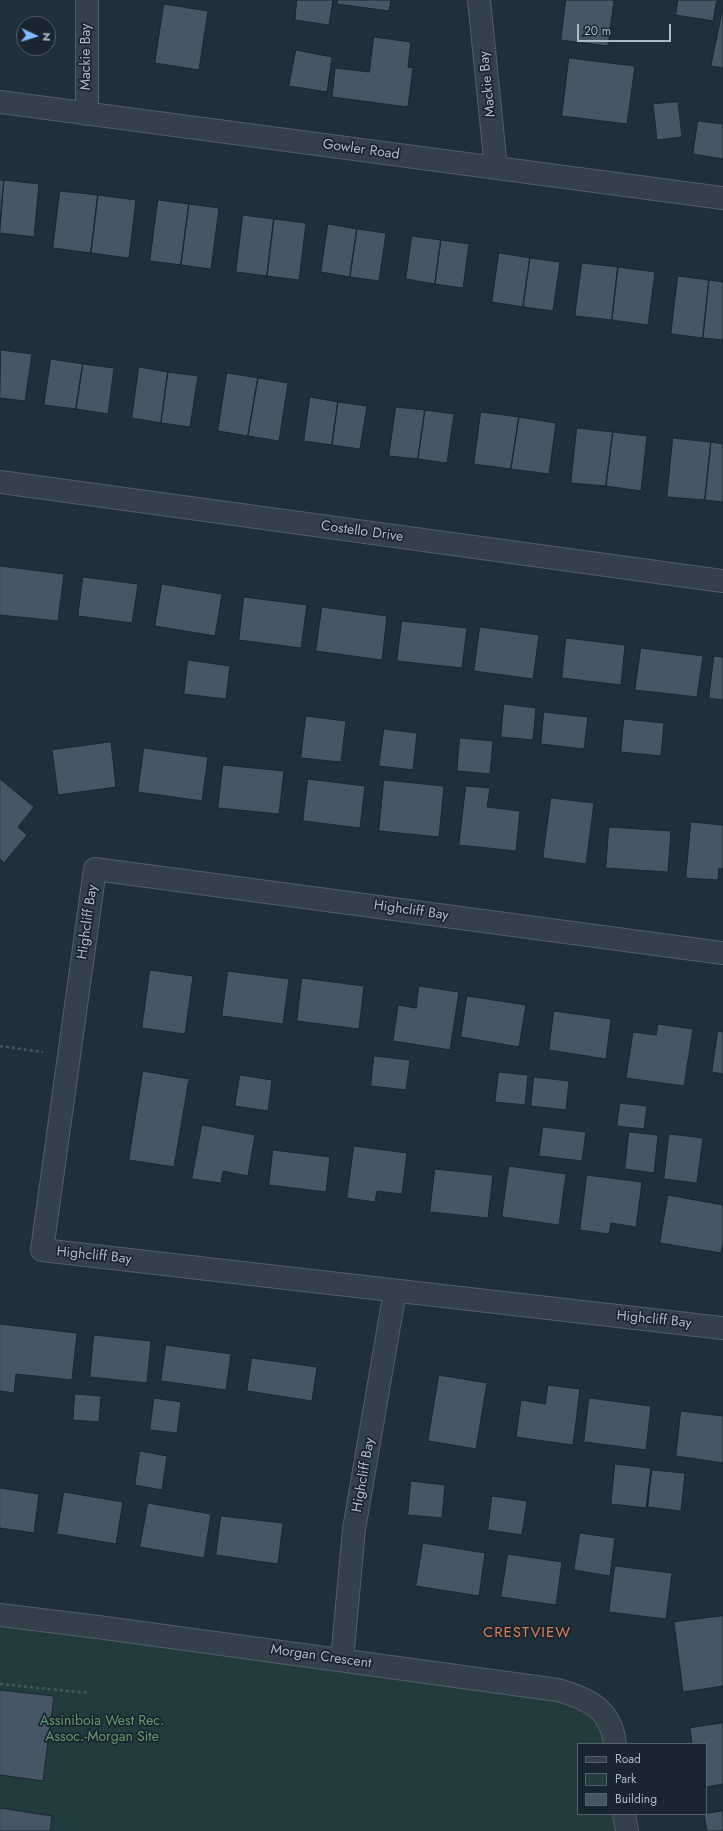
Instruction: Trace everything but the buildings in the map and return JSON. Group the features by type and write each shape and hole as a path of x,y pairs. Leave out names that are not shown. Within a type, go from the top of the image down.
{"street":[{"name":"Mackie Bay","path":"87,0 87,114"},
{"name":"Mackie Bay","path":"479,0 496,168"},
{"name":"Gowler Road","path":"0,102 723,198"},
{"name":"Costello Drive","path":"0,482 723,581"},
{"name":"Highcliff Bay","path":"723,953 95,869 42,1250 723,1328"},
{"name":"Highcliff Bay","path":"342,1660 354,1529 394,1291"},
{"name":"Morgan Crescent","path":"0,1615 551,1689 575,1695 599,1709 607,1717 612,1728 615,1743"},
{"path":"624,1815 626,1831"}],"path":[{"path":"0,1046 69,1056"},
{"path":"0,1684 89,1693"}],"green space":[{"name":"Assiniboia West Rec. Assoc.-Morgan Site","path":"0,1615 558,1690 607,1717 614,1743 577,1743 577,1815 624,1815 626,1831 0,1831"}],"district":[{"name":"CRESTVIEW","path":"527,1633"}]}
